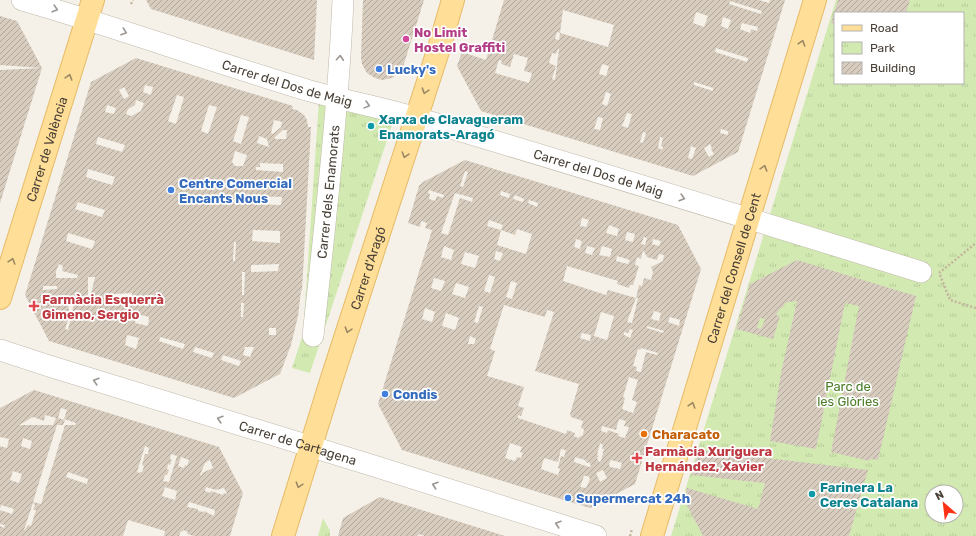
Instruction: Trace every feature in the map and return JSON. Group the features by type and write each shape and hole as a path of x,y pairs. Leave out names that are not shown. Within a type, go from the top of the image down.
{"main road":[{"name":"Carrer d'Aragó","path":"283,536 453,0"},
{"name":"Carrer del Consell de Cent","path":"652,536 815,0"},
{"name":"Carrer de València","path":"0,298 90,10"}],"street":[{"name":"Carrer del Dos de Maig","path":"22,0 90,10 135,36 312,91 416,118 930,272"},
{"name":"Carrer dels Enamorats","path":"313,336 331,170 343,0"},
{"name":"Carrer de Cartagena","path":"0,350 596,536"}],"path":[{"path":"131,4 133,0"},
{"path":"976,242 930,272 950,300 976,308"}],"green space":[{"name":"Parc de les Glòries","path":"836,0 976,0 976,536 671,536"},
{"path":"319,101 393,122 310,373 292,368 303,334"},
{"path":"323,518 330,531 330,536 318,536"}],"building":[{"path":"146,0 317,0 314,60 151,9"},
{"path":"363,0 424,0 403,67 399,73 392,78 382,80 375,78 367,73 362,64"},
{"path":"504,0 759,0 769,3 770,0 785,0 738,152 693,176 481,111 457,66 462,52 486,60","holes":["730,1 762,11 761,14 729,4","563,10 614,25 608,47 560,33","696,12 708,16 704,27 693,23","723,17 731,20 728,29 721,26","742,23 758,27 757,31 751,29 750,33 740,29","557,32 560,33 559,40 555,39","716,48 748,58 747,62 715,52","559,49 555,80 552,79 556,66 549,63 552,53 556,54","514,54 528,58 524,71 532,73 529,83 495,73 499,60 502,61 501,64 510,67","602,64 609,66 606,76 599,74","694,82 713,88 713,91 694,85","606,92 611,94 607,106 602,104","627,113 632,114 628,128 622,126","598,117 603,118 600,130 594,129","721,129 728,131 728,135 720,133","643,132 646,133 643,143 640,142","660,137 663,138 661,146 663,147 662,150 658,148","710,144 714,154 709,157 704,148","691,146 696,148 692,159 688,158"]},
{"path":"838,0 910,0 906,12 834,12"},
{"path":"834,13 834,24 831,23"},
{"path":"0,16 17,21 42,68 0,65"},
{"path":"136,58 293,106 292,109 297,110 304,115 307,120 308,127 311,127 302,291 291,345 280,374 234,398 49,341 25,295 91,82","holes":["145,85 153,87 151,95 143,92","124,87 129,96 124,99 119,90","177,95 184,97 176,124 168,121","136,100 144,103 141,111 131,116 126,114 128,109 135,105","107,105 116,108 114,114 105,112","209,105 217,107 208,134 201,131","241,115 249,117 241,144 233,141","274,120 282,122 281,127 273,134 271,133","283,130 287,130 286,139 275,139 275,137","259,136 267,139 269,147 257,143","98,137 125,145 122,152 96,144","235,151 247,155 243,166 235,166 232,162","260,163 283,164 283,172 256,170 256,167 260,167","88,169 115,177 112,185 86,177","254,196 282,197 281,205 254,204","78,202 105,210 102,217 75,209","253,230 280,231 280,243 252,241","68,233 95,241 92,249 66,241","234,242 236,242 235,261 233,261","59,264 63,266 62,271 78,275 77,278 56,278 56,271","279,264 278,271 251,272 251,265","242,272 245,272 244,295 242,295","88,277 95,277 90,298 88,298","43,286 57,286 57,289 43,290","132,293 130,305 111,301 113,294","68,303 74,303 68,330 65,329 68,320 65,311 69,311","241,303 244,303 243,317 241,317","52,309 53,316 50,317 47,311","137,314 149,317 148,326 135,323","269,328 276,328 276,335 269,335","127,335 139,338 136,349 125,345","160,337 185,344 183,349 159,341","195,347 214,353 212,358 193,352","245,347 254,347 250,357 243,355","223,355 241,361 239,366 221,360"]},
{"path":"42,68 0,203 0,70"},
{"path":"465,160 678,225 701,269 635,484 590,508 402,450 378,404 432,230 425,228 427,223 421,221 420,227 408,223 419,186 423,182","holes":["465,171 468,172 463,187 460,186","429,190 444,195 443,198 437,196 435,201 429,199","501,191 510,194 509,198 500,195","455,193 473,198 472,202 460,198 448,235 441,233","515,195 524,199 523,202 513,199","529,200 538,203 537,207 528,203","582,218 589,220 586,227 580,226","489,220 503,225 501,230 487,226","609,225 619,229 617,236 606,233","517,229 532,234 526,254 497,245 501,230 515,235","627,232 635,234 633,242 625,240","644,237 647,238 645,245 641,244","576,239 582,241 580,249 574,247","653,239 661,241 659,246 652,244","444,246 454,250 451,260 441,257","587,246 595,248 592,255 585,253","602,246 612,249 610,257 599,255","643,250 647,257 657,260 659,254 664,255 663,261 651,267 653,272 651,280 644,278 642,286 639,285 636,298 608,290 606,295 563,281 567,266 618,281 617,284 629,288 630,285 633,285 639,266 635,265 637,257 641,259","496,251 503,253 500,261 494,259","465,252 479,256 475,268 461,264","617,256 630,260 628,264 616,261","489,275 495,277 490,293 484,291","434,278 445,281 441,291 431,288","511,281 517,283 512,299 506,297","456,283 469,287 465,298 452,294","636,298 638,298 632,323 627,322","504,305 545,317 547,310 554,312 535,371 579,384 570,414 571,417 583,421 581,428 584,429 583,435 578,438 574,436 575,433 567,430 566,434 518,418 518,415 521,416 524,408 518,406 524,387 487,376 495,351 490,349","479,306 483,307 478,323 474,322","425,308 435,312 432,322 422,319","654,311 661,313 659,321 651,319","601,312 614,316 607,340 594,336","446,313 459,318 455,330 442,326","670,317 680,320 679,326 668,322","647,326 664,331 663,333 647,328","630,329 633,330 630,338 624,335 624,332 628,333","582,333 591,335 590,341 580,338","470,336 476,339 474,344 468,344","641,348 658,353 657,355 646,352 641,372 636,371 637,367 633,366 638,349 640,350","629,377 638,380 632,400 637,402 633,413 622,409 625,398 623,397","619,419 626,421 624,426 629,427 625,438 608,430 607,433 601,431 602,426 616,430","510,443 522,447 520,452 523,453 521,458 517,457 515,461 505,458","600,443 603,445 602,449 604,449 601,461 599,462 597,458 599,456 597,455","561,449 566,450 564,457 561,456 558,468 560,469 558,475 541,469 544,458 558,462","575,457 585,460 587,463 589,462 591,466 589,467 574,462","611,460 622,463 620,469 610,467 609,464","603,470 607,478 600,482 596,473","584,476 588,476 590,479 586,488 580,487"]},
{"path":"797,260 916,296 878,460 870,459 869,461 831,452 859,306 845,303 816,449 770,441 781,373 797,301 784,304 785,306 780,309 776,315 780,316 773,339 736,329 750,284","holes":["760,318 765,319 761,329 757,328"]},
{"path":"34,390 219,447 243,493 230,536 194,536 187,534 188,532 183,530 179,536 164,536 165,531 128,520 123,536 0,536 0,526 4,528 5,525 0,524 0,510 12,514 14,509 1,505 0,509 0,446 7,448 9,439 0,437 0,408","holes":["61,408 67,410 64,419 76,423 75,425 65,425 41,504 33,502 57,425 63,425 65,420 58,418","45,415 56,418 53,425 19,425 33,417 44,421","23,438 32,441 30,449 21,446","145,446 149,448 148,454 145,454 142,465 144,466 142,472 137,472","171,454 177,456 169,482 163,481 169,470 167,469 168,464 170,465 172,460 170,459","181,457 189,460 187,466 185,465 184,468 178,466","210,460 213,468 202,473 202,475 200,475 205,463","13,471 22,474 19,483 10,480","68,472 88,479 87,484 66,477","165,487 177,491 175,500 162,496","206,487 216,490 224,488 227,494 224,493 223,495 211,491 210,493 205,491","189,502 215,510 214,516 204,511 198,511 198,509 187,507","33,503 35,505 33,510 36,510 31,526 28,525 24,530"]},
{"name":"Farinera La Ceres Catalana","path":"699,450 868,470 849,536 703,536 684,500 687,488 758,509 765,483 691,475"},
{"path":"380,497 505,536 425,536 418,534 418,536 338,536 343,518"}],"place":[{"name":"No Limit Hostel Graffiti","path":"406,39"},
{"name":"Lucky's","path":"379,69"},
{"name":"Xarxa de Clavagueram Enamorats-Aragó","path":"371,126"},
{"name":"Centre Comercial Encants Nous","path":"171,190"},
{"name":"Farmàcia Esquerrà Gimeno, Sergio","path":"34,306"},
{"name":"Condis","path":"385,394"},
{"name":"Characato","path":"644,434"},
{"name":"Farmàcia Xuriguera Hernández, Xavier","path":"637,458"},
{"name":"Farinera La Ceres Catalana","path":"812,494"},
{"name":"Supermercat 24h","path":"568,498"}]}
